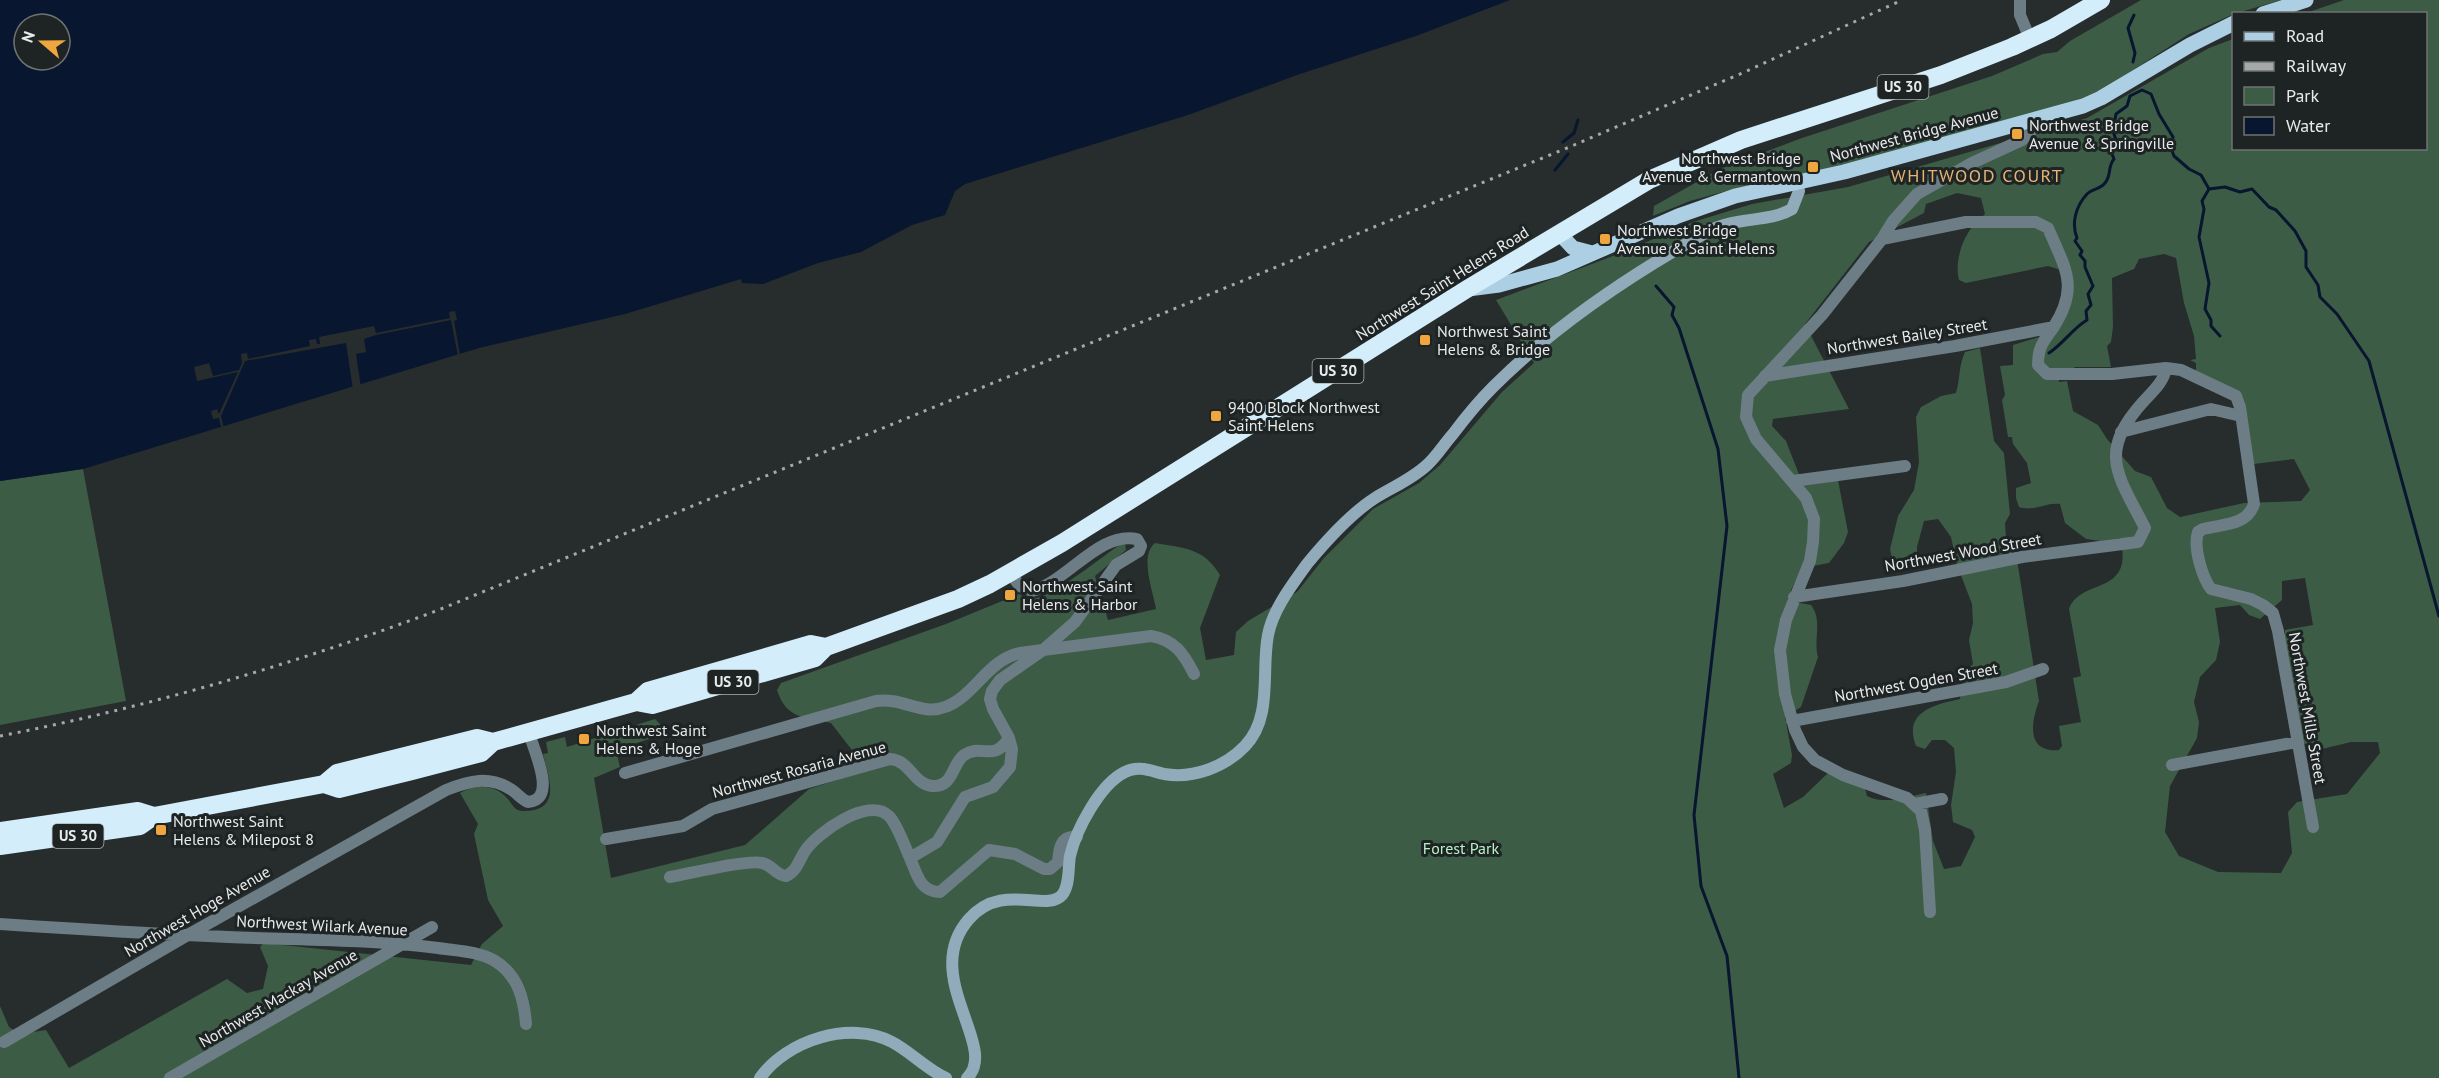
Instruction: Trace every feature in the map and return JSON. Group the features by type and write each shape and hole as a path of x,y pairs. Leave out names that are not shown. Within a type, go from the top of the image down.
{"highway":[{"name":"Northwest Saint Helens Road","path":"0,846 140,826 154,816 324,784 339,789 481,753 493,742 636,702 652,705 815,658 826,647 958,599 1010,573 1115,511 1467,289 1649,180 1740,140 1941,75 2030,39 2101,0"},
{"name":"Northwest Saint Helens Road","path":"0,831 138,811 154,816"}],"main road":[{"path":"2269,12 2306,0"},
{"name":"Northwest Bridge Avenue","path":"1467,289 1510,282 1557,269 1711,203 1844,172 2083,106 2232,24"},
{"path":"967,1078 975,1068 977,1054 953,984 952,963 956,939 970,917 993,902 1021,897 1046,902 1060,897 1066,889 1070,856 1077,837 1105,787 1126,771 1144,769 1178,775 1202,772 1216,766 1248,743 1262,712 1268,634 1275,615 1298,578 1342,526 1372,500 1426,466 1467,415 1515,367 1562,325 1706,232 1739,220 1777,215 1792,209 1799,190 1797,182"},
{"path":"1560,234 1573,248 1592,253"},
{"path":"760,1078 776,1061 812,1041 837,1033 855,1031 873,1034 892,1042 946,1078"}],"street":[{"path":"2020,0 2020,15 2030,39"},
{"path":"1930,912 1923,819 1915,804 1895,793 1843,775 1815,760 1803,747 1792,721 1785,694 1780,650 1786,620 1810,561 1814,542 1814,519 1806,498 1756,439 1746,417 1748,394 1822,315 1882,239 1893,221 1917,194 1972,163 2022,141 2030,132 2031,121"},
{"path":"1882,239 1966,222 2036,222 2048,228 2067,272 2069,295 2063,313 2038,350 2038,365 2047,374 2112,374 2166,368 2159,384 2133,413 2121,432"},
{"name":"Northwest Bailey Street","path":"1765,376 1955,346 2054,327"},
{"name":"Northwest Mills Street","path":"2166,368 2181,370 2236,396 2254,492 2252,509 2240,521 2198,532 2196,544 2205,580 2211,589 2257,601 2273,613 2313,827"},
{"path":"2121,432 2211,409 2241,416"},
{"name":"Northwest Wood Street","path":"1794,597 1903,581 2022,557 2138,542 2145,528 2120,478 2116,465 2115,448 2121,432"},
{"path":"1793,481 1905,466"},
{"path":"910,858 937,842 965,797 993,787 1006,774 1012,755 1009,738 993,709 991,695 1000,680 1043,650 1075,622 1116,564 1139,551 1141,542 1128,537 1117,539 1101,547 1062,576 1035,590 1026,590 1020,586 1010,573"},
{"path":"625,773 876,701 893,700 926,709 944,708 961,697 1001,660 1013,654 1150,636 1166,640 1179,649 1194,674"},
{"name":"Northwest Ogden Street","path":"1792,721 2006,682 2043,669"},
{"name":"Northwest Hoge Avenue","path":"4,1042 186,936 456,786 480,780 493,782 512,790 523,800 535,801 541,797 544,786 529,732"},
{"name":"Northwest Rosaria Avenue","path":"606,839 682,825 712,809 885,759 902,761 924,784 938,785 948,780 964,755 976,751 990,753 998,751 1009,738"},
{"path":"2172,765 2297,742"},
{"path":"1915,804 1942,799"},
{"path":"670,877 753,862 769,866 778,874 786,876 794,872 805,850 818,835 833,824 850,816 867,812 882,812 889,816 923,887 940,892 989,850 1015,854 1047,870 1056,865 1060,846 1064,840 1073,836 1077,837"},
{"name":"Northwest Wilark Avenue","path":"0,924 186,936 405,944 469,952 496,962 517,984 524,1002 526,1024"},
{"name":"Northwest Mackay Avenue","path":"170,1078 432,927"}],"green space":[{"path":"2141,0 2281,0 2241,12 2232,12 2232,15 2189,34 2102,90 2072,102 1844,168 1734,189 1690,201 1653,216 1654,206 1720,169 1802,138 1992,76 2043,54 2057,52 2070,41"},
{"name":"Forest Park","path":"2344,0 2439,0 2439,1078 0,1078 0,1006 9,1027 20,1034 46,1030 69,1068 227,979 247,993 263,989 268,966 260,947 264,943 471,965 482,944 503,926 488,900 474,834 478,824 460,793 478,787 491,788 502,793 518,810 529,811 542,807 550,795 549,778 543,754 548,753 546,742 565,737 567,747 655,719 660,724 661,730 655,737 616,750 620,767 594,778 611,878 745,845 809,789 852,775 858,758 831,723 804,718 785,707 777,690 781,683 946,624 1019,594 1032,599 1045,595 1121,544 1125,543 1126,550 1095,576 1108,620 1156,609 1147,565 1150,549 1155,543 1184,548 1207,559 1220,575 1200,628 1206,660 1234,655 1236,632 1248,621 1297,592 1324,558 1373,509 1419,483 1440,465 1502,392 1534,363 1496,300 1621,253 1693,222 1752,204 1848,187 2087,118 2209,48 2232,39 2232,150 2427,150 2427,12 2309,12","holes":["1957,193 1981,198 1985,214 1972,228 1963,243 1958,262 1959,280 1966,283 2048,266 2061,270 2065,293 2060,309 2039,337 2013,345 2013,365 2000,366 2005,395 2002,400 2008,437 2012,437 2013,444 2027,463 2031,483 2016,488 2019,507 2035,508 2060,504 2065,523 2086,539 2101,541 2120,538 2123,557 2120,569 2114,578 2075,599 2069,609 2081,676 2073,678 2081,722 2059,726 2062,746 2059,750 2048,750 2041,747 2034,734 2034,718 2039,701 2016,553 2013,543 2006,538 2005,523 2010,514 2004,453 1994,441 1980,348 1965,352 1956,393 1941,396 1921,407 1916,417 1919,462 1914,490 1898,516 1890,549 1893,563 1899,567 1914,566 1917,562 1917,547 1924,521 1938,519 1951,537 1957,565 1972,604 1973,623 1969,640 1973,664 1963,675 1960,699 1940,704 1923,712 1917,718 1913,734 1916,746 1925,749 1932,740 1945,740 1954,748 1956,772 1951,805 1953,822 1972,830 1975,837 1961,866 1944,869 1933,841 1926,793 1896,799 1874,799 1867,796 1862,778 1828,773 1803,797 1784,808 1773,774 1791,763 1792,755 1785,717 1801,707 1818,657 1815,611 1811,605 1790,601 1791,590 1802,568 1829,563 1844,543 1848,532 1838,480 1802,482 1786,441 1772,426 1773,419 1849,409 1805,324 1869,242 1924,213 1926,204","2164,254 2176,258 2184,303 2194,336 2196,359 2190,360 2196,363 2196,371 2242,397 2254,464 2294,459 2310,490 2301,501 2244,503 2180,517 2167,508 2151,477 2135,471 2098,425 2073,411 2067,381 2059,382 2059,379 2075,367 2111,367 2107,346 2111,342 2113,327 2112,278 2134,269 2139,259","2305,578 2313,625 2285,630 2285,634 2281,635 2303,743 2318,750 2351,742 2378,742 2380,753 2347,794 2297,802 2288,812 2292,853 2281,873 2218,872 2179,856 2165,832 2170,786 2197,738 2199,722 2194,702 2200,677 2216,660 2220,642 2215,608 2240,605 2249,615 2260,619 2282,600 2282,581"]},
{"path":"83,469 126,701 0,725 0,481"}],"water":[{"path":"0,0 1510,0 1416,36 1297,75 1188,115 965,184 955,191 945,215 912,225 861,252 818,263 763,284 742,283 741,279 625,314 479,348 83,469 0,481"}],"pier":[{"path":"455,311 457,320 454,321 460,355 458,356 451,320 376,335 364,339 366,352 356,354 361,388 353,390 346,343 245,361 221,416 224,429 222,430 219,418 213,419 211,411 217,409 219,414 238,372 197,381 194,367 209,363 213,376 239,370 242,363 241,354 247,353 248,359 310,346 309,340 316,339 317,344 320,344 319,337 374,326 376,333 450,318 449,312"}],"waterway":[{"path":"2133,62 2135,53 2128,28 2134,15"},
{"path":"2049,353 2087,320 2086,311 2091,305 2088,294 2093,286 2085,267 2085,261 2080,255 2082,251 2075,241 2077,238 2074,226 2076,215 2087,194 2102,186 2108,178 2114,159 2112,154 2117,143 2113,131 2116,114 2127,106 2130,96 2142,90 2151,94 2159,114 2173,137 2171,148 2174,156 2189,169 2201,175 2209,189"},
{"path":"1563,142 1574,133 1578,120"},
{"path":"1555,170 1568,154"},
{"path":"2209,189 2225,187 2240,192 2252,189 2269,207 2276,210 2295,231 2306,251 2306,267 2318,285 2320,297 2337,314 2369,361 2439,616"},
{"path":"2209,189 2202,201 2204,209 2199,237 2209,283 2205,309 2211,320 2211,326 2220,336"},
{"path":"1633,249 1637,253"},
{"path":"1656,286 1674,307 1672,315 1679,328 1718,449 1727,526 1694,815 1701,886 1727,956 1739,1078"}],"railway":[{"path":"0,736 111,712 221,683 329,649 436,611 1567,148 1747,71 1902,0"}],"place":[{"name":"Northwest Bridge Avenue & Springville","path":"2017,134"},
{"name":"Northwest Bridge Avenue & Germantown","path":"1813,167"},
{"name":"Northwest Bridge Avenue & Saint Helens","path":"1605,239"},
{"name":"Northwest Saint Helens & Bridge","path":"1425,340"},
{"name":"9400 Block Northwest Saint Helens","path":"1216,416"},
{"name":"Northwest Saint Helens & Harbor","path":"1010,595"},
{"name":"Northwest Saint Helens & Hoge","path":"584,739"},
{"name":"Northwest Saint Helens & Milepost 8","path":"161,830"}],"district":[{"name":"WHITWOOD COURT","path":"1977,176"}]}
